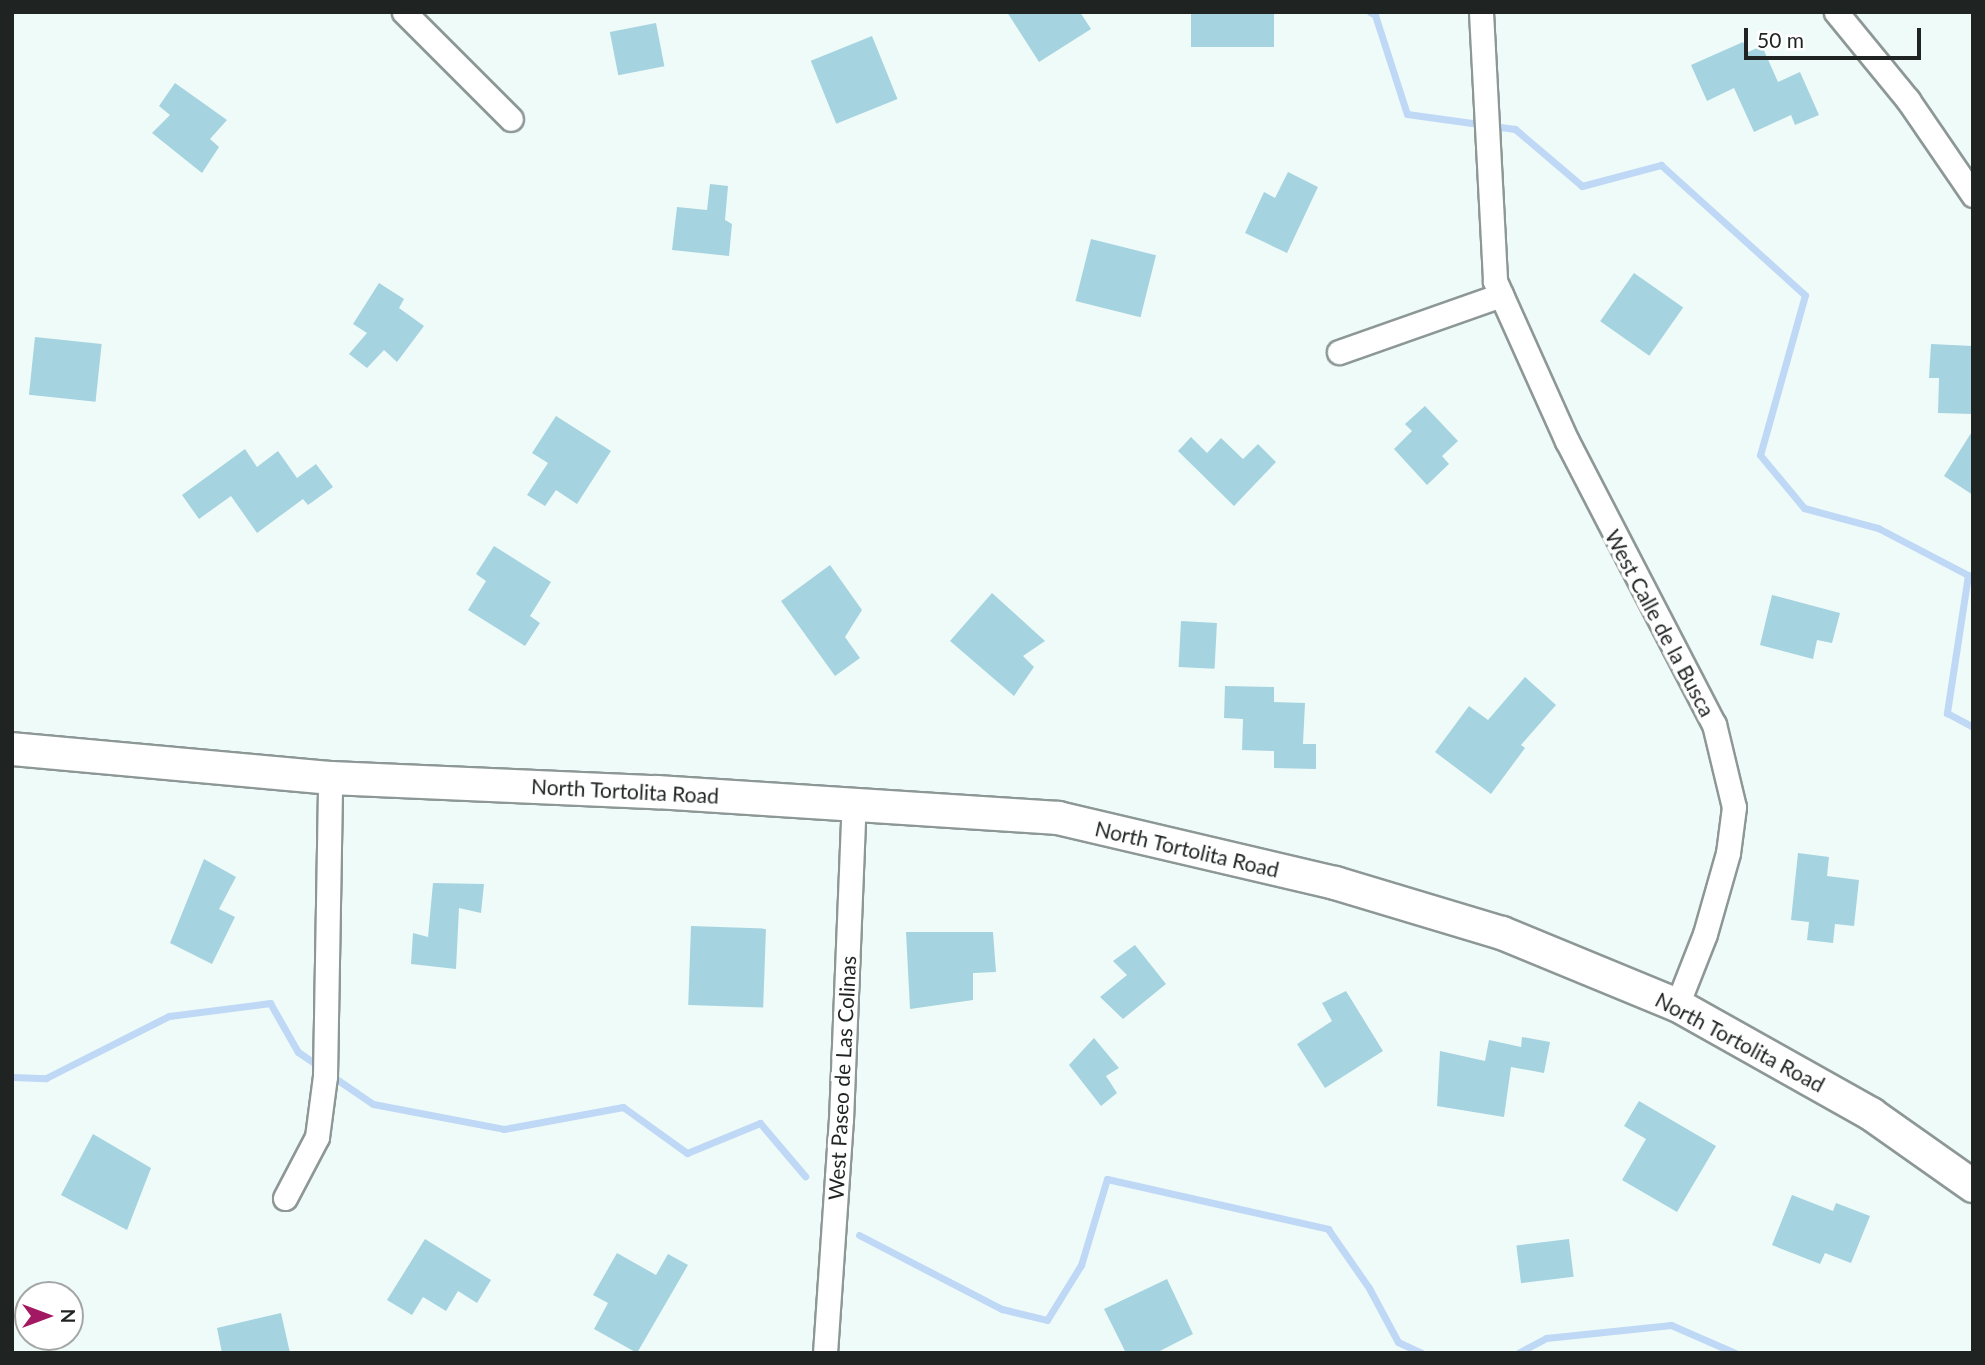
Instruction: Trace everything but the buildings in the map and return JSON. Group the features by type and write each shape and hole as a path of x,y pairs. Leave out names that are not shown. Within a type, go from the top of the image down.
{"street":[{"path":"404,12 511,120"},
{"name":"West Calle de la Busca","path":"1481,12 1494,281 1579,466 1714,724 1734,807 1728,853 1704,934 1678,1005"},
{"path":"1836,12 1908,100 1973,195"},
{"path":"1339,352 1501,295"},
{"name":"North Tortolita Road","path":"12,749 330,778 854,803 1058,818 1335,883 1502,933 1678,1005 1871,1114 1973,1186"},
{"path":"285,1198 317,1137 325,1076 330,778"},
{"name":"West Paseo de Las Colinas","path":"825,1353 841,1120 854,803"}],"waterway":[{"path":"1370,12 1375,15 1407,114 1515,129 1582,186 1661,165 1805,295 1760,455 1804,508 1878,528 1968,575 1947,713 1973,727"},
{"path":"12,1077 46,1078 169,1016 270,1003 298,1052 320,1067"},
{"path":"329,1074 373,1104 504,1129 623,1107 687,1153 760,1123 805,1176"},
{"path":"859,1235 1002,1309 1047,1320 1081,1265 1107,1179 1328,1229 1369,1288 1398,1342 1422,1353"},
{"path":"1518,1353 1546,1338 1671,1325 1735,1353"}]}
